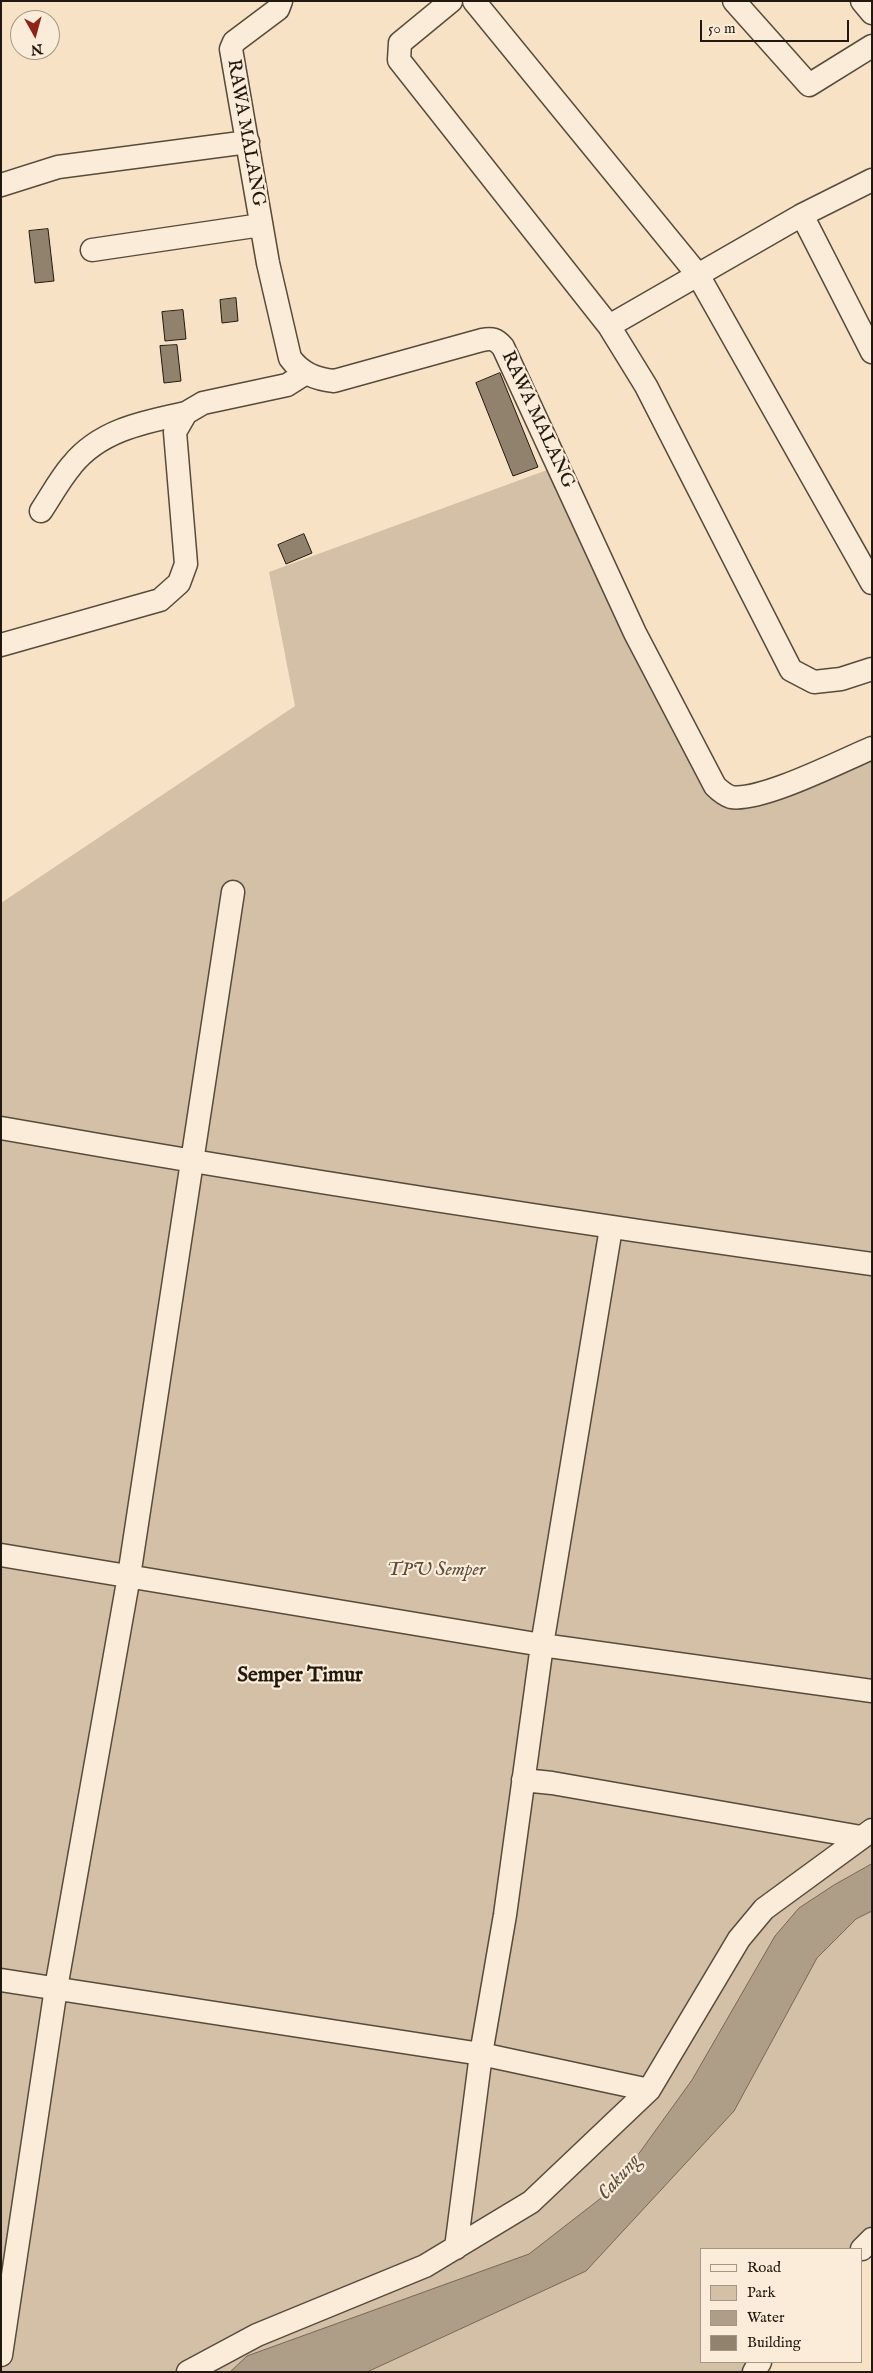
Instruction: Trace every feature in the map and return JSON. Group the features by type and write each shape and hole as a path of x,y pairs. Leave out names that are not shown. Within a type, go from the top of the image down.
{"street":[{"name":"RAWA MALANG","path":"281,1 278,9 234,42 231,49 261,225 290,358 297,367 318,379 334,381 482,340 492,338 498,341 507,355 635,633 715,786 729,796 741,797 773,790 872,748"},
{"path":"451,1 400,43 399,60 609,326 646,386 791,670 814,682 840,679 872,669"},
{"path":"474,1 698,275 872,583"},
{"path":"734,1 809,85 872,46"},
{"path":"862,1 872,13"},
{"path":"1,186 58,167 248,142"},
{"path":"609,326 802,215 872,180"},
{"path":"802,215 872,352"},
{"path":"92,250 261,225"},
{"path":"41,511 72,464 96,442 135,424 186,413 203,403 287,385 306,373"},
{"path":"1,645 160,600 179,583 186,564 175,432 186,413"},
{"path":"1,2355 56,1988 129,1576 233,892"},
{"path":"1,1128 191,1162 611,1228 872,1264"},
{"path":"456,2248 481,2054 505,1915 542,1645 611,1228"},
{"path":"1,1555 542,1645 872,1690"},
{"path":"523,1780 552,1783 867,1834"},
{"path":"188,2372 257,2335 425,2266 531,2202 649,2090 739,1939 764,1909 867,1834"},
{"path":"1,1980 481,2054 649,2090"},
{"path":"863,2248 872,2239"}],"green space":[{"name":"TPU Semper","path":"558,466 729,796 872,748 872,2239 863,2248 700,2248 700,2363 759,2363 754,2372 1,2372 1,903 295,706 269,572"}],"water":[{"path":"872,1864 872,1911 856,1919 817,1958 734,2111 586,2271 367,2372 230,2372 247,2356 529,2254 614,2188 692,2080 775,1936 799,1908 834,1885"}],"building":[{"path":"48,229 54,281 35,283 29,231"},
{"path":"236,298 238,321 222,323 220,300"},
{"path":"183,310 186,339 165,341 162,312"},
{"path":"177,345 181,381 164,383 160,346"},
{"path":"500,373 538,467 513,476 476,383"},
{"path":"304,534 312,553 286,564 278,545"}],"district":[{"name":"Semper Timur","path":"300,1677"}],"water label":[{"name":"Cakung","path":"620,2178"}]}
